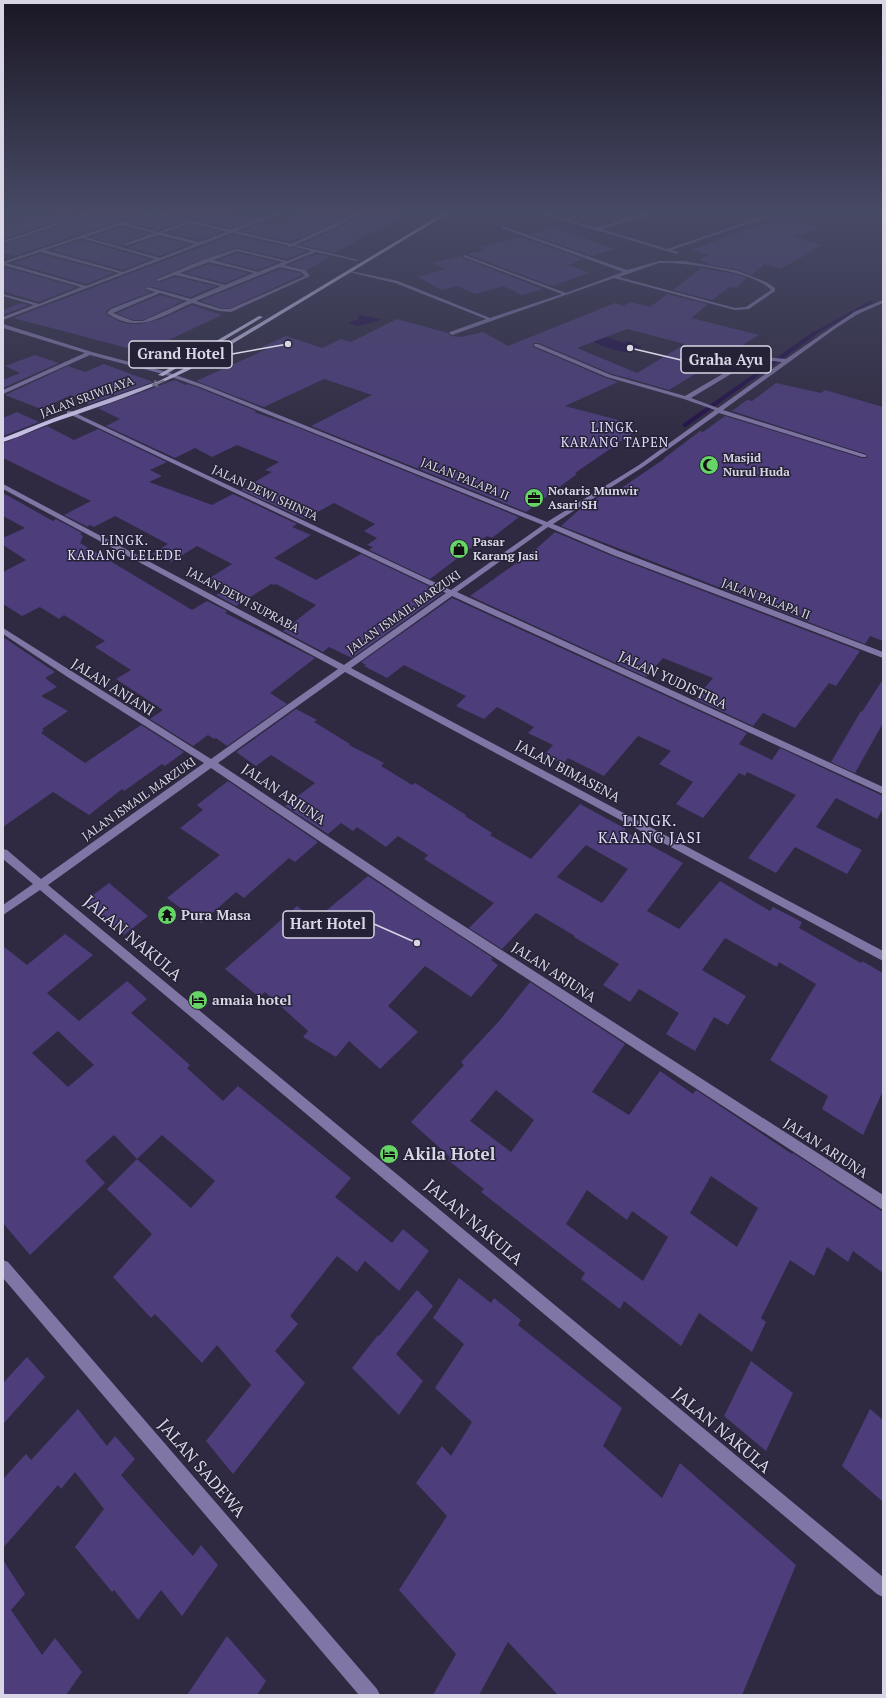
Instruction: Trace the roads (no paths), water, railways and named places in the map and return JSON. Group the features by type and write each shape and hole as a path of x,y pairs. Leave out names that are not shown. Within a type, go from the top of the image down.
{"main road":[{"path":"286,302 301,293"},
{"name":"JALAN SRIWIJAYA","path":"3,440 174,376 315,293"},
{"path":"158,376 266,314"},
{"path":"72,413 145,382"}],"street":[{"path":"3,320 69,293"},
{"path":"156,293 113,310 109,313 132,322 141,322 209,293"},
{"path":"164,293 221,310 231,311 270,293"},
{"path":"424,293 489,319"},
{"path":"676,293 735,309 744,309 768,293"},
{"path":"3,294 38,305"},
{"path":"452,333 565,294"},
{"name":"JALAN ISMAIL MARZUKI","path":"3,911 547,526 641,466 784,360 856,313 883,301"},
{"name":"JALAN PALAPA II","path":"3,326 90,353 174,376 462,489 547,526 883,655"},
{"path":"536,345 609,376 686,398 718,410 864,456"},
{"path":"3,392 90,353"},
{"path":"686,398 755,357 784,360"},
{"name":"JALAN DEWI SHINTA","path":"72,413 452,593"},
{"name":"JALAN DEWI SUPRABA","path":"3,486 345,668"},
{"name":"JALAN YUDISTIRA","path":"452,593 883,791"},
{"name":"JALAN ANJANI","path":"3,630 68,674 211,763"},
{"name":"JALAN BIMASENA","path":"345,668 883,956"},
{"name":"JALAN ARJUNA","path":"211,763 424,906 883,1203"},
{"name":"JALAN NAKULA","path":"3,853 883,1588"},
{"name":"JALAN SADEWA","path":"3,1267 371,1695"}],"waterway":[{"path":"813,334 871,302"},
{"path":"685,425 815,333"}],"place":[{"name":"Grand Hotel","path":"288,344"},
{"name":"Graha Ayu","path":"630,348"},
{"name":"Masjid Nurul Huda","path":"709,465"},
{"name":"Notaris Munwir Asari SH","path":"534,498"},
{"name":"Pasar Karang Jasi","path":"459,549"},
{"name":"Pura Masa","path":"167,915"},
{"name":"Hart Hotel","path":"417,943"},
{"name":"amaia hotel","path":"198,1000"},
{"name":"Akila Hotel","path":"389,1154"}],"district":[{"name":"LINGK. KARANG TAPEN","path":"615,434"},
{"name":"LINGK. KARANG LELEDE","path":"125,548"},
{"name":"LINGK. KARANG JASI","path":"650,830"}]}
